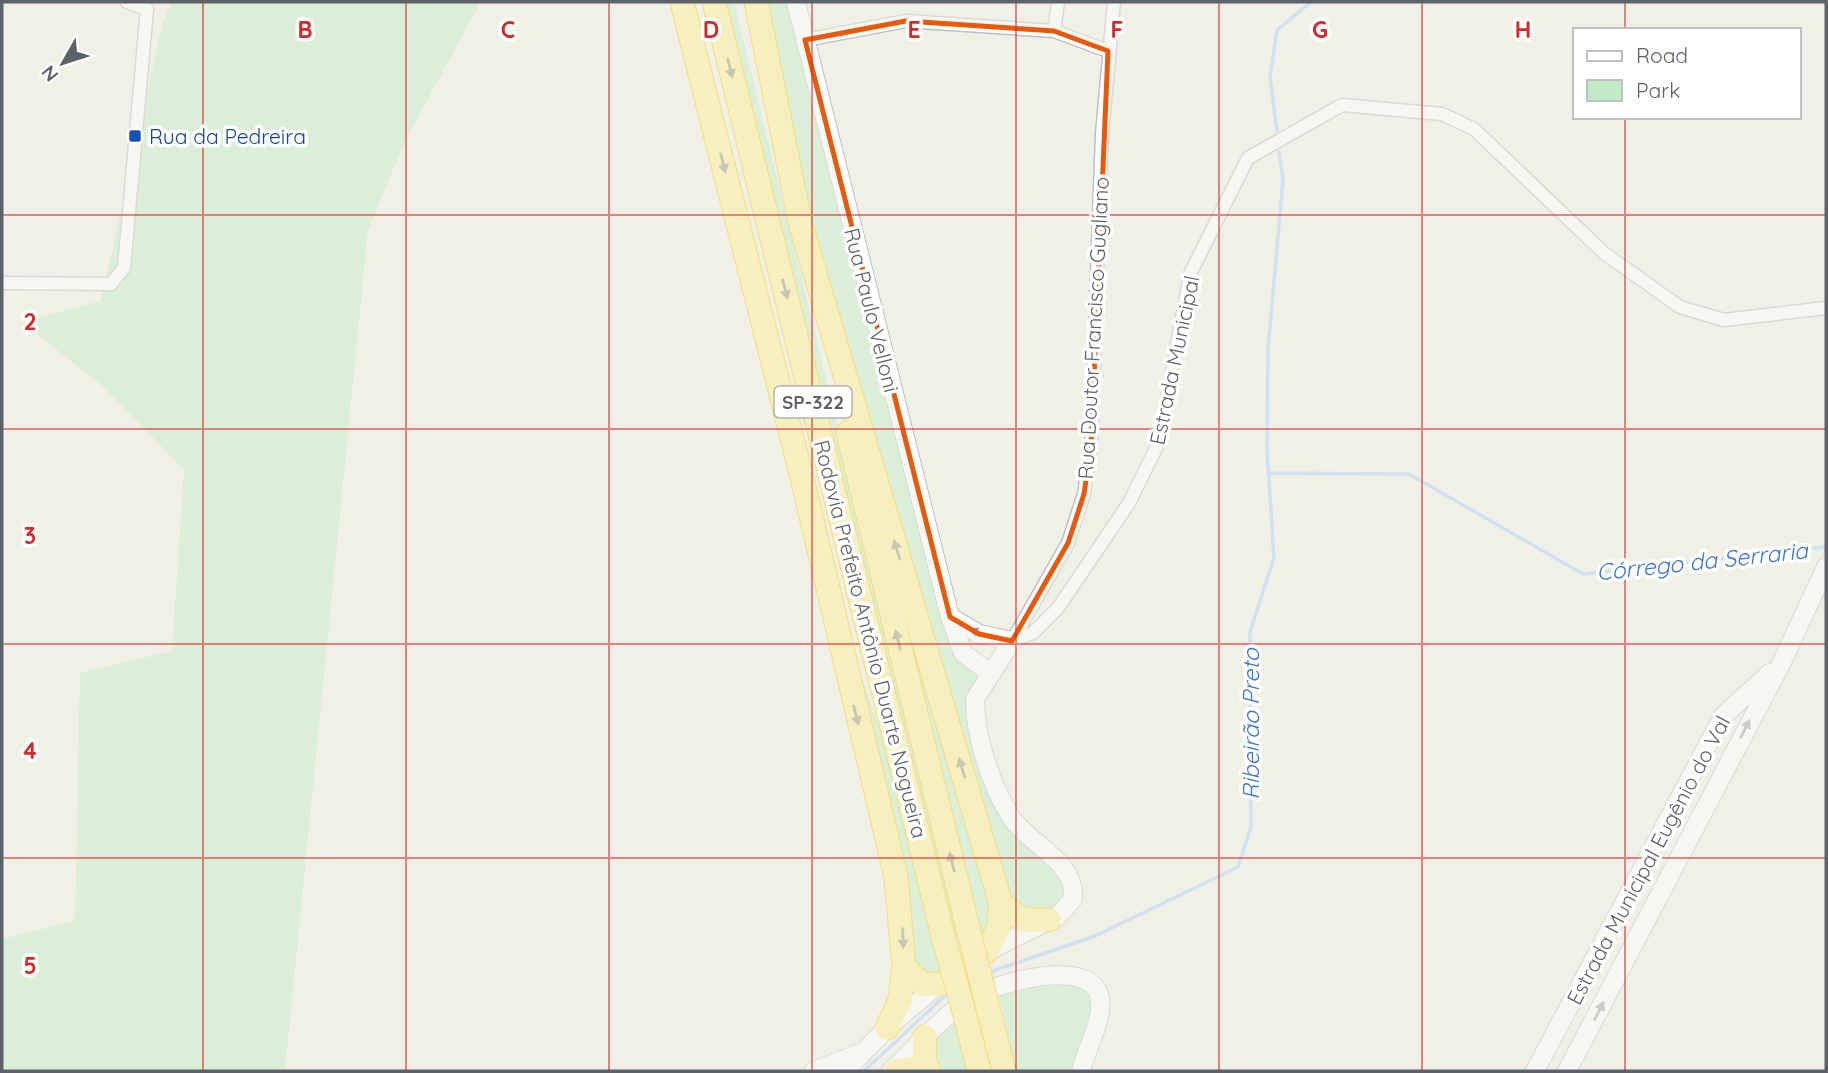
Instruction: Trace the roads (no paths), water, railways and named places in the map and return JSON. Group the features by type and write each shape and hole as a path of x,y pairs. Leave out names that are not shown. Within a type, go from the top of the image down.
{"highway":[{"path":"682,2 803,482 854,708 890,849 901,911 904,967 901,1000 887,1028"},
{"name":"Rodovia Prefeito Antônio Duarte Nogueira","path":"714,2 943,936 979,1071"},
{"name":"Rodovia Prefeito Antônio Duarte Nogueira","path":"741,2 801,226 827,345 1004,1071"},
{"path":"756,2 801,226 1002,904 998,929 986,952"},
{"path":"803,482 842,608 868,671 912,802"},
{"path":"1002,904 1023,920 1049,920"},
{"path":"904,967 922,984 939,984"},
{"path":"925,1037 924,1058 928,1071"},
{"path":"894,1071 916,1071"}],"main road":[{"name":"Rua Paulo Velloni","path":"796,2 950,617 963,653 990,673"},
{"name":"Estrada Municipal Eugênio do Val","path":"1569,1069 1781,664 1826,567"},
{"path":"950,617 979,634 1012,641"},
{"name":"Rua Doutor Francisco Gugliano","path":"1012,641 977,691 975,708 999,797 1028,838 1065,869 1072,880 1073,899 1068,907 1049,920"},
{"name":"Estrada Municipal Eugênio do Val","path":"1535,1071 1723,716 1781,664"},
{"path":"1632,887 1657,900"},
{"path":"845,1071 887,1028 939,984 986,952 1049,920"},
{"path":"894,1071 925,1037 966,1002 988,990 1046,977 1082,976 1093,983 1099,996 1100,1011 1081,1071"},
{"path":"814,1071 863,1052"},
{"path":"1545,1053 1569,1069"}],"street":[{"path":"2,283 111,284 119,278 124,268 147,9 127,2"},
{"path":"1054,31 1058,2"},
{"name":"Rua Doutor Francisco Gugliano","path":"1012,641 1068,543 1084,494 1091,445 1101,134 1114,2"},
{"path":"805,40 906,22 1054,31 1108,51"},
{"name":"Estrada Municipal","path":"1012,641 1033,633 1058,608 1115,525 1141,479 1159,442 1190,274 1248,158 1342,105 1442,114 1474,129 1604,253 1680,307 1724,320 1826,308"}],"waterway":[{"name":"Ribeirão Preto","path":"1277,131 1270,78 1277,30 1311,2"},
{"name":"Ribeirão Preto","path":"987,973 1095,936 1238,867 1251,827 1250,632 1274,558 1267,450 1268,350 1283,179 1279,152"},
{"name":"Córrego da Serraria","path":"1268,473 1409,474 1583,574 1826,547"},
{"name":"Ribeirão Preto","path":"864,1071 949,992"}],"place":[{"name":"Rua da Pedreira","path":"135,136"}]}
